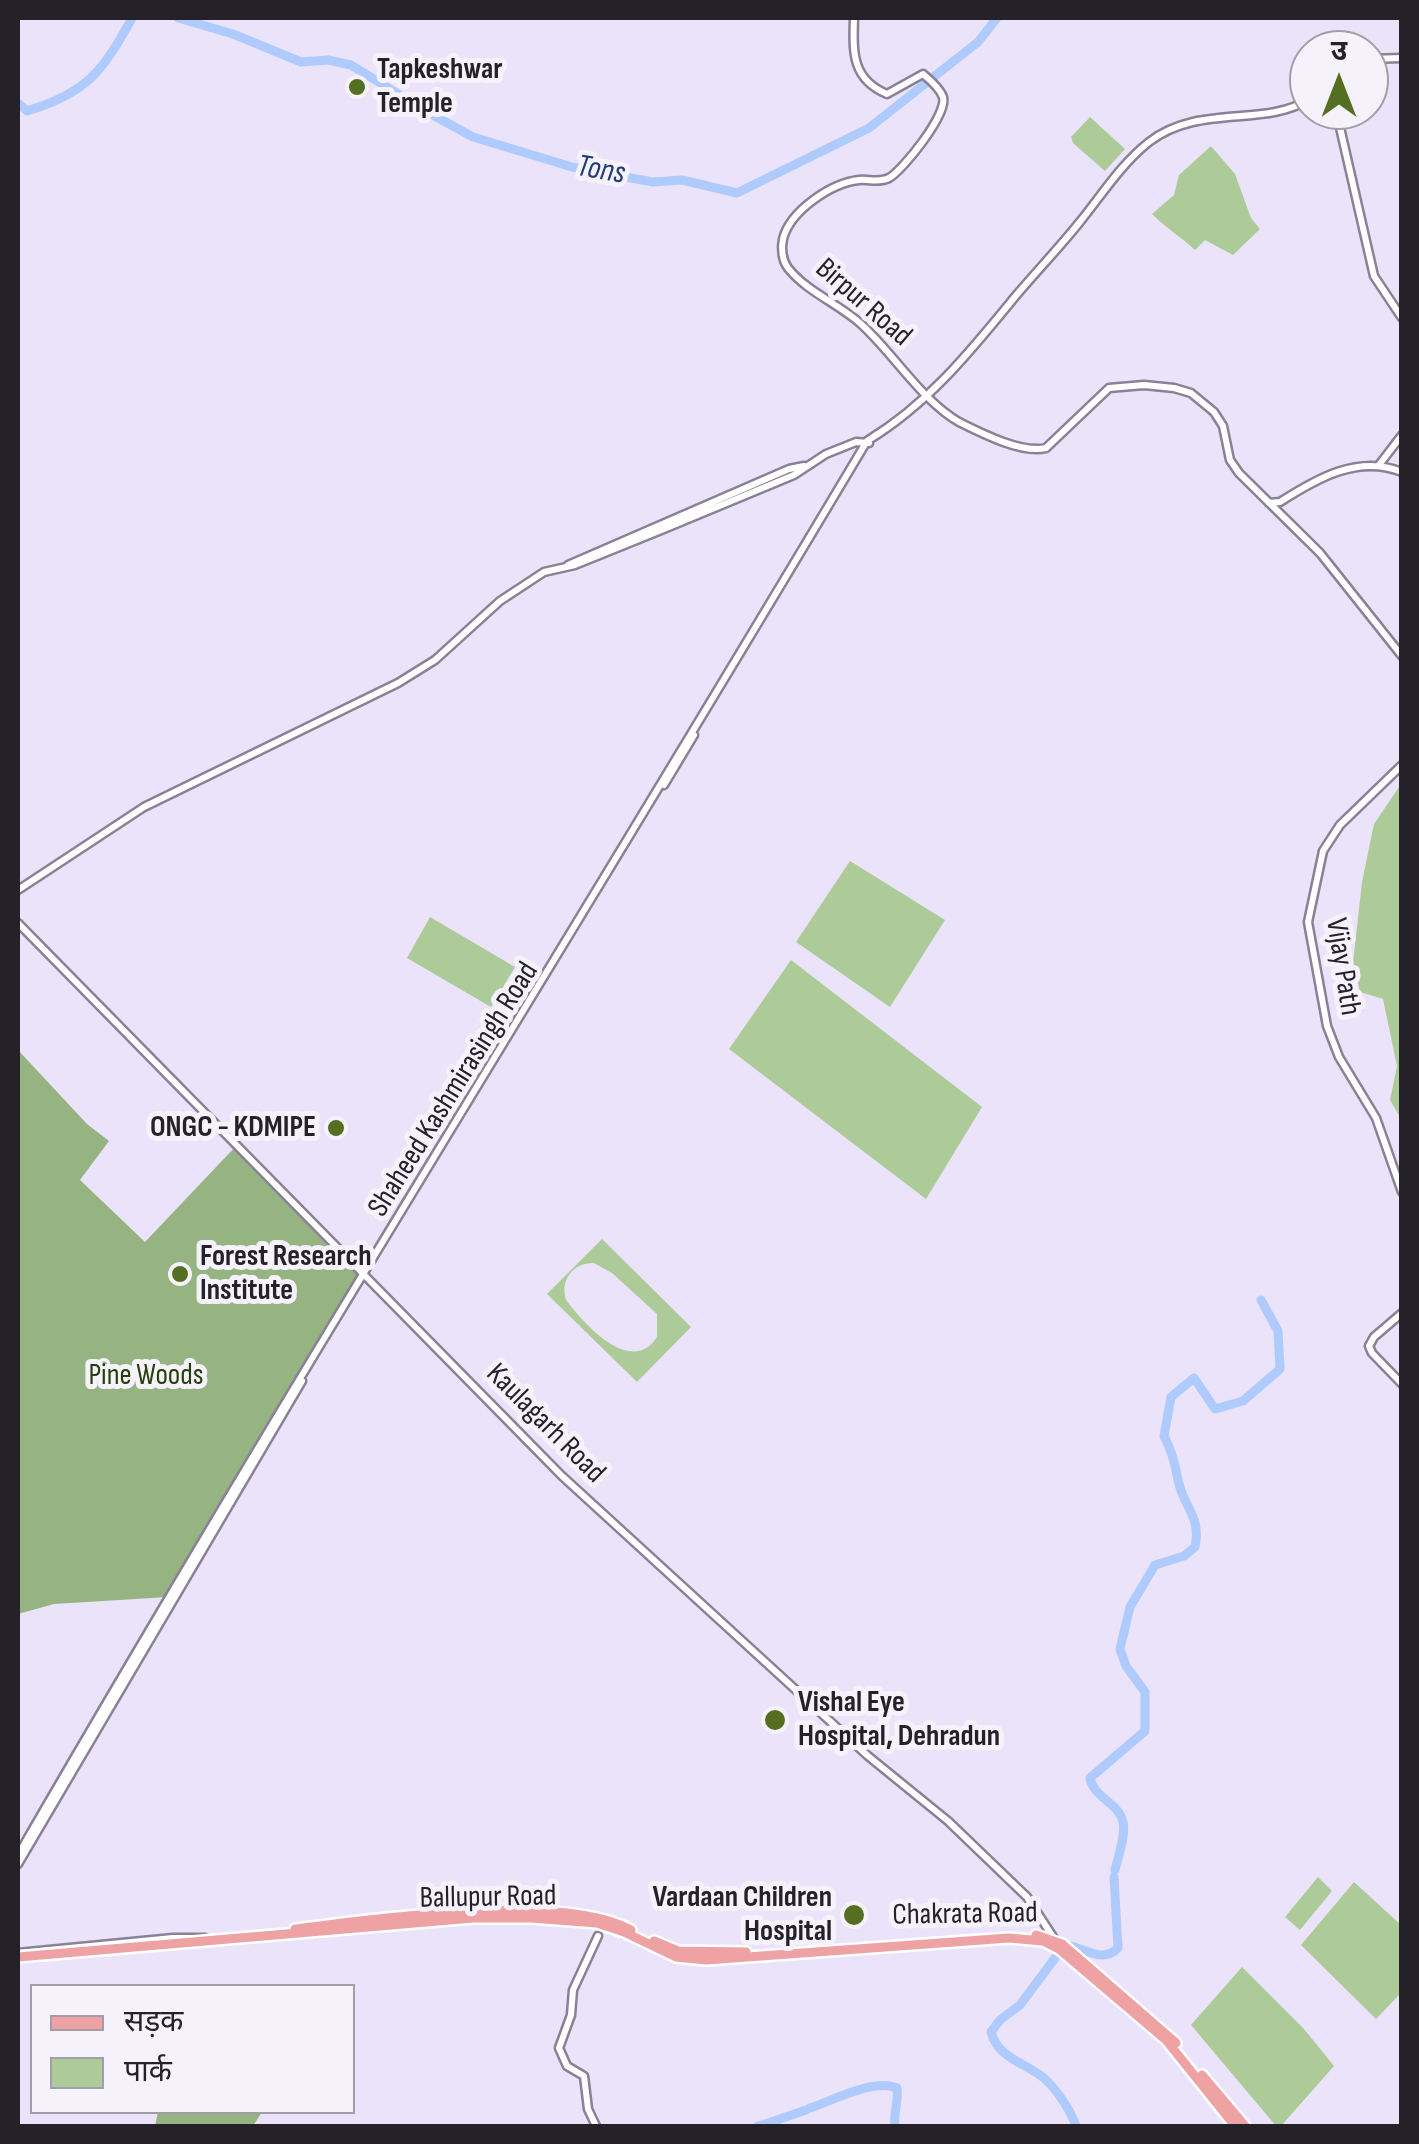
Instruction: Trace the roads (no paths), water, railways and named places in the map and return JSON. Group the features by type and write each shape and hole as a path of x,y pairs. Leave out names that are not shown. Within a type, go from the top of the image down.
{"main road":[{"name":"Ballupur Road","path":"18,1957 472,1918 597,1923 673,1953"},
{"name":"Chakrata Road","path":"673,1953 706,1960 1009,1938 1058,1945 1170,2036 1245,2126"},
{"name":"Chakrata Road","path":"1058,1945 1166,2040 1236,2126"}],"street":[{"name":"Birpur Road","path":"854,18 853,54 856,68 866,82 887,94 921,74 942,96 943,105 929,131 894,176 883,181 848,182 804,207 783,238 782,252 788,267 862,325 959,422 1024,448 1040,450 1052,443 1114,386 1185,390 1214,412 1222,426 1230,460 1268,503"},
{"path":"18,890 144,806 398,683 434,660 482,614 520,586 794,474 856,442 869,441 929,396 952,373 1149,142 1188,122 1289,107"},
{"path":"1341,130 1374,276 1402,318"},
{"path":"1379,465 1402,436"},
{"name":"Shaheed Kashmirasingh Road","path":"18,1864 232,1497 869,441"},
{"path":"1268,503 1280,502 1340,470 1379,465 1402,472"},
{"path":"1268,503 1320,553 1402,656"},
{"name":"Vijay Path","path":"1402,765 1340,825 1323,851 1308,922 1327,1026 1339,1058 1376,1118 1402,1192"},
{"name":"Kaulagarh Road","path":"18,924 562,1476 860,1749 948,1821 1003,1873 1027,1897 1058,1945"},
{"name":"Shaheed Kashmirasingh Road","path":"18,1855 272,1420 365,1275"},
{"path":"1402,1314 1369,1346 1402,1384"},
{"path":"596,2126 588,2108 584,2076 567,2066 560,2048 571,2015 573,1990 598,1936"},
{"path":"18,1957 189,1946 212,1940"}],"waterway":[{"name":"Tons","path":"18,103 27,111 79,88 102,66 132,18"},
{"name":"Tons","path":"178,18 233,34 301,62 328,60 351,65 473,137 572,167 653,182 682,180 737,193 869,128 978,42 997,18"},
{"path":"1115,1870 1123,1822 1090,1778 1145,1731 1145,1692 1126,1666 1120,1649 1130,1607 1155,1565 1184,1556 1195,1547 1194,1521 1164,1436 1171,1397 1194,1378 1215,1409 1243,1401 1280,1369 1278,1331 1261,1300"},
{"path":"1069,1946 1100,1955 1118,1948 1114,1877"},
{"path":"1058,1954 1020,2005 991,2032 1006,2055 1050,2084 1076,2126"},
{"path":"810,2108 866,2088 888,2086 897,2088 895,2126"},
{"path":"771,2122 806,2110"},
{"path":"758,2126 768,2123"}],"place":[{"name":"Tapkeshwar Temple","path":"357,87"},
{"name":"ONGC - KDMIPE","path":"336,1128"},
{"name":"Forest Research Institute","path":"180,1274"},
{"name":"Vishal Eye Hospital, Dehradun","path":"775,1720"},
{"name":"Vardaan Children Hospital","path":"854,1915"}],"park label":[{"name":"Pine Woods","path":"146,1376"}]}
